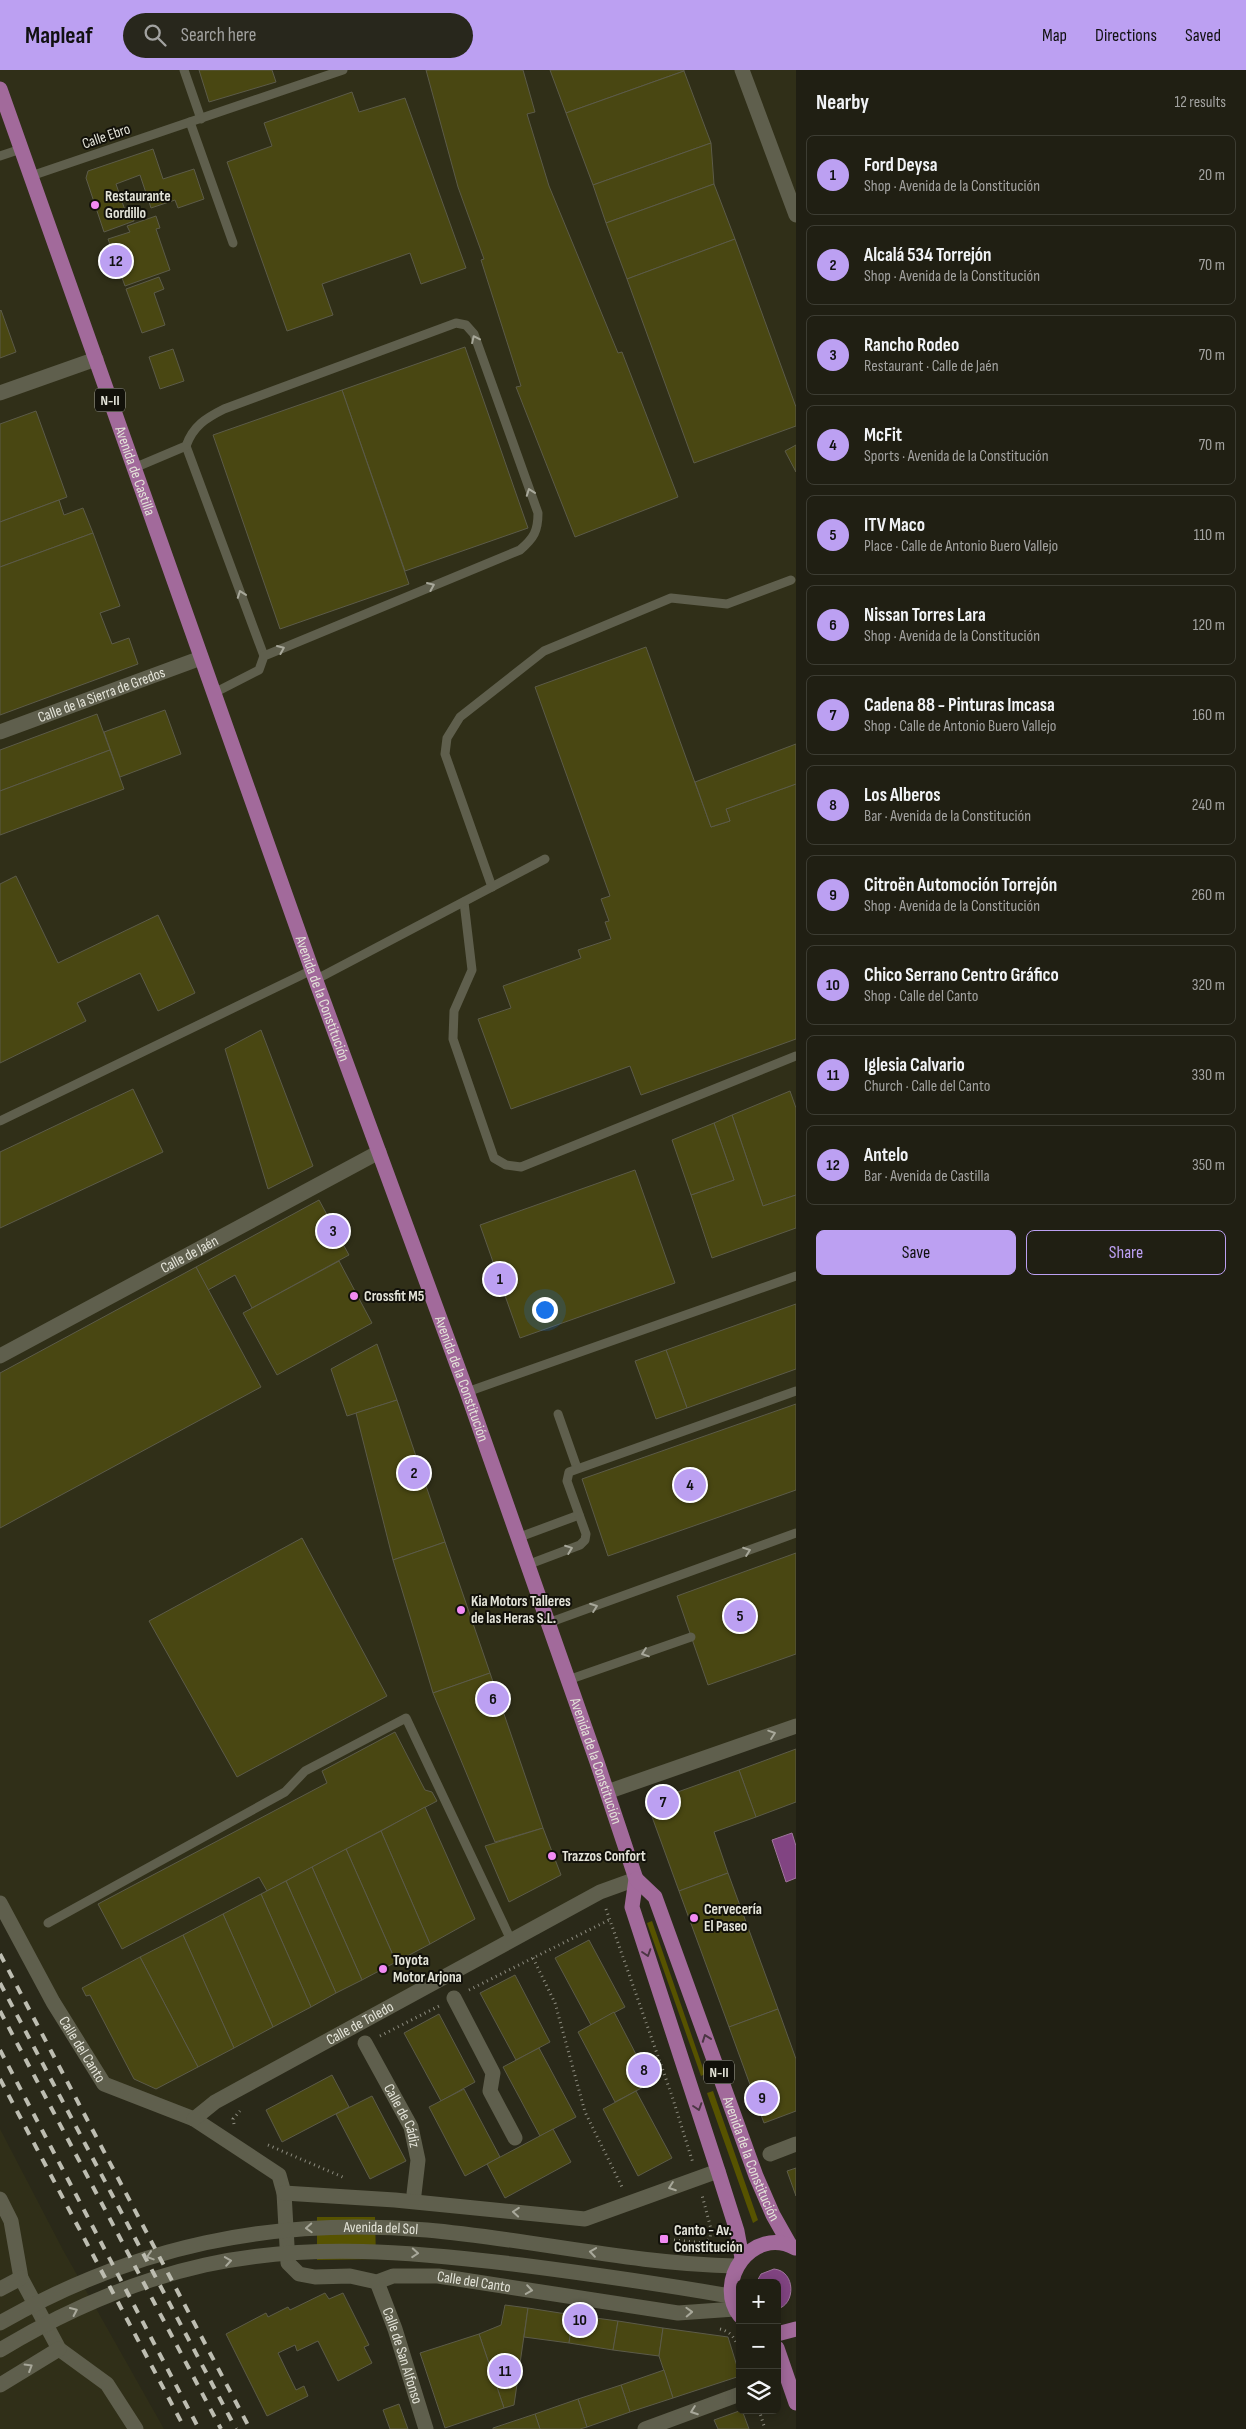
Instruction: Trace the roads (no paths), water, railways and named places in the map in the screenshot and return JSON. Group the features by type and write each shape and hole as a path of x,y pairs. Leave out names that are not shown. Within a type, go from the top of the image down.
{"main road":[{"name":"Avenida de Castilla","path":"0,89 220,712"},
{"name":"Avenida de la Constitución","path":"220,712 313,975 380,1152 467,1392 607,1792 636,1879 632,1907 737,2231 739,2262"},
{"name":"Avenida de la Constitución","path":"636,1879 655,1897 756,2176 773,2216 793,2247"},
{"name":"N-II","path":"735,2307 731,2280 739,2262 757,2247 775,2243 793,2247"},
{"path":"781,2333 796,2329"},
{"path":"781,2373 796,2403"}],"street":[{"path":"742,70 796,215"},
{"path":"0,393 96,359"},
{"name":"Calle de la Sierra de Gredos","path":"0,732 201,658"},
{"name":"Calle de Jaén","path":"0,1356 380,1152"},
{"path":"607,1792 796,1726"},
{"name":"Calle de Toledo","path":"194,2119 215,2102 511,1940 600,1892 636,1879"},
{"name":"Calle del Canto","path":"0,1903 53,2002 104,2084 194,2119 279,2175 284,2193 288,2263 299,2274 314,2277 350,2276 377,2282 393,2276 438,2276 678,2312 735,2307"},
{"path":"454,1998 493,2073 490,2091 515,2138"},
{"name":"Calle de Cádiz","path":"365,2043 411,2128 418,2160 414,2194"},
{"path":"770,2154 796,2144"},
{"path":"284,2193 395,2200 584,2219 695,2171 718,2170"},
{"path":"0,2199 11,2221 21,2278 59,2350 107,2384 136,2429"},
{"name":"Avenida del Sol","path":"0,2324 91,2279 149,2256 200,2242 261,2232 366,2227 427,2230 687,2265 739,2262"},
{"name":"Avenida del Sol","path":"0,2350 83,2306 157,2278 205,2265 315,2250 418,2254 638,2282 735,2307"},
{"path":"0,2289 21,2278"},
{"name":"Calle de San Alfonso","path":"377,2282 395,2329 426,2429"},
{"path":"0,2385 59,2350"},
{"path":"646,2429 736,2395"}],"lane":[{"path":"184,70 201,118"},
{"name":"Calle Ebro","path":"31,176 343,70"},
{"path":"190,122 233,243"},
{"path":"0,156 21,149"},
{"path":"214,694 258,670 264,656 186,446 192,432 208,417 224,409 456,323 466,325 474,334 538,513 538,527 533,539 520,550 264,656"},
{"path":"134,468 186,446"},
{"path":"492,887 445,754 447,738 460,717 544,651 671,598 727,604 791,580"},
{"path":"0,1121 313,975 464,902 545,859"},
{"path":"464,902 472,970 454,1011 453,1039 494,1158 506,1165 521,1167 796,1056"},
{"path":"467,1392 796,1276"},
{"path":"527,1565 580,1545 585,1540 586,1534 567,1481 570,1472 796,1392"},
{"path":"558,1414 577,1468"},
{"path":"517,1538 579,1515"},
{"path":"548,1623 796,1533"},
{"path":"568,1680 691,1637"},
{"path":"48,1923 285,1792 305,1771 406,1718 511,1940"}],"railway":[{"path":"0,1954 250,2429"},
{"path":"0,1983 236,2429"},
{"path":"0,2011 221,2429"},
{"path":"0,2050 199,2429"},
{"path":"0,2079 185,2429"}],"place":[{"name":"Restaurante Gordillo","path":"95,205"},
{"name":"Antelo","path":"116,261"},
{"name":"Rancho Rodeo","path":"333,1231"},
{"name":"Ford Deysa","path":"500,1279"},
{"name":"Crossfit M5","path":"354,1296"},
{"name":"Alcalá 534 Torrejón","path":"414,1473"},
{"name":"McFit","path":"690,1485"},
{"name":"Kia Motors Talleres de las Heras S.L.","path":"461,1610"},
{"name":"ITV Maco","path":"740,1616"},
{"name":"Nissan Torres Lara","path":"493,1699"},
{"name":"Cadena 88 - Pinturas Imcasa","path":"663,1802"},
{"name":"Trazzos Confort","path":"552,1856"},
{"name":"Cervecería El Paseo","path":"694,1918"},
{"name":"Toyota Motor Arjona","path":"383,1969"},
{"name":"Los Alberos","path":"644,2070"},
{"name":"Citroën Automoción Torrejón","path":"762,2098"},
{"name":"Canto - Av. Constitución","path":"664,2239"},
{"name":"Chico Serrano Centro Gráfico","path":"580,2320"},
{"name":"Iglesia Calvario","path":"505,2371"}]}
